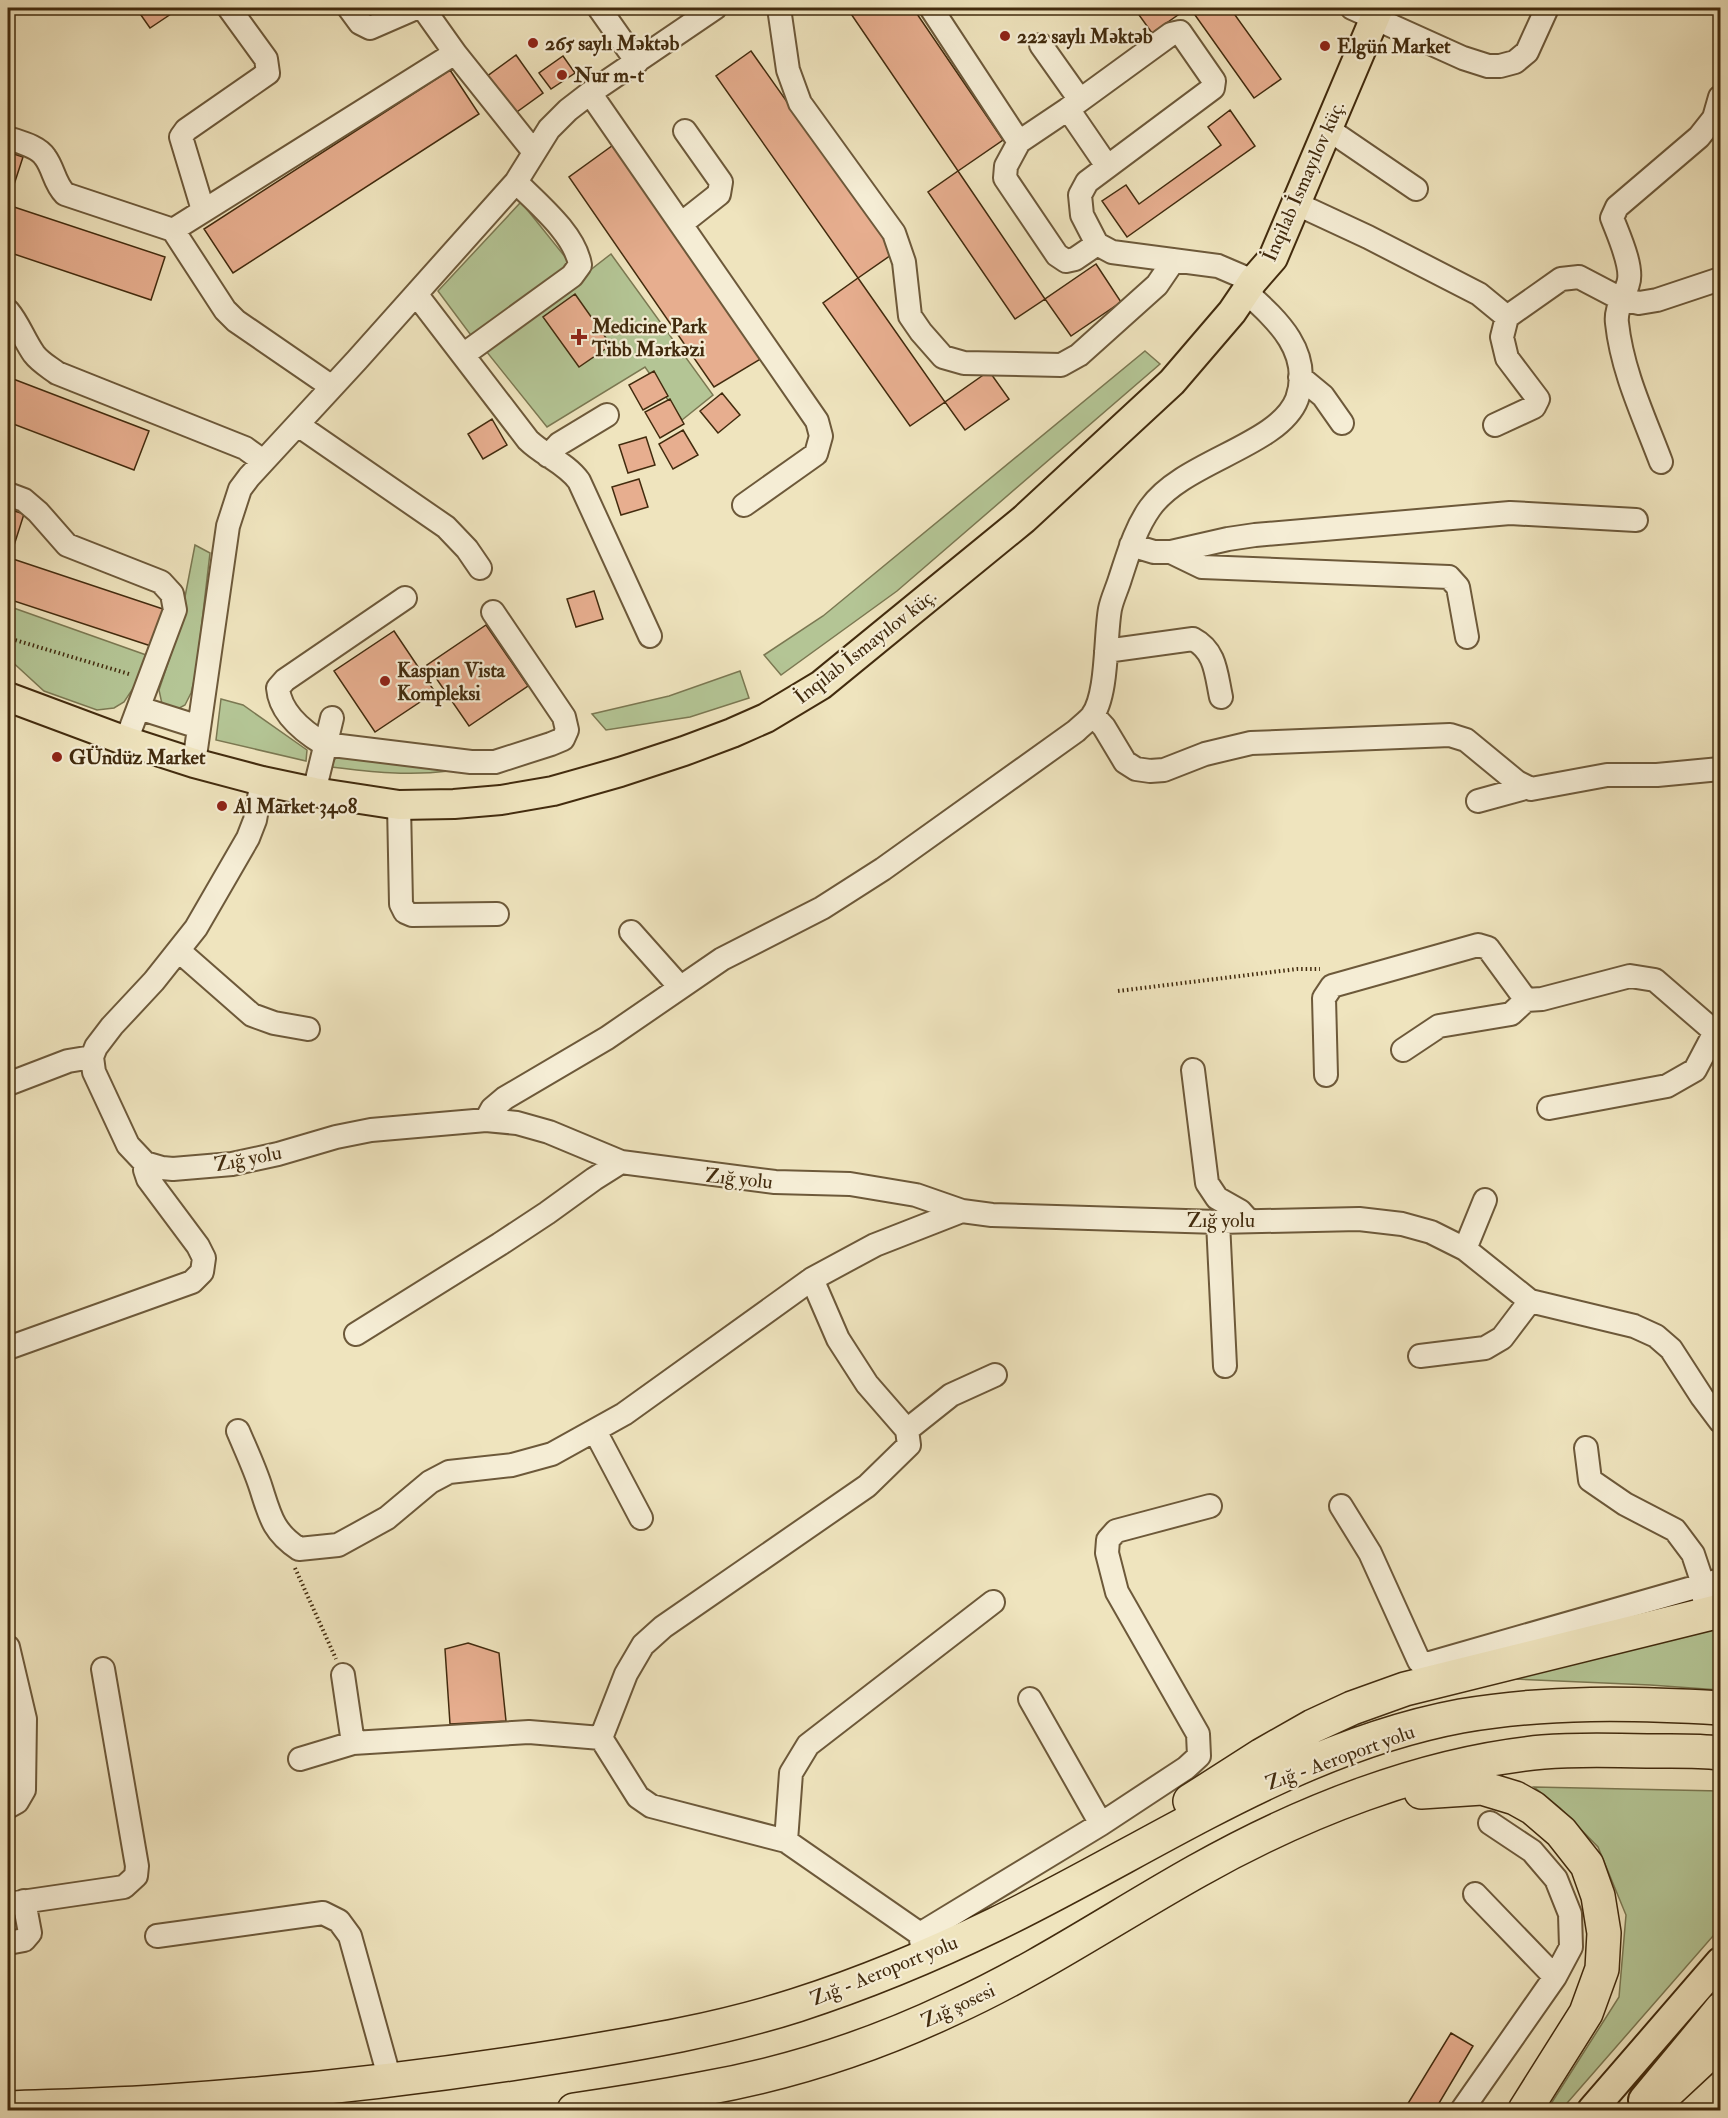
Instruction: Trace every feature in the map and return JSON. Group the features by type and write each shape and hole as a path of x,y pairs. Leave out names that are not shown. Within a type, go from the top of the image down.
{"highway":[{"path":"996,1924 1262,1755 1312,1726 1352,1708 1405,1689 1712,1597"},
{"name":"Zığ - Aeroport yolu","path":"8,2108 167,2102 390,2080 477,2070 687,2035 796,2006 922,1945 996,1924 1200,1816 1294,1770 1389,1735 1460,1717 1535,1707 1618,1703 1720,1708"},
{"path":"1311,1815 1403,1781 1473,1763 1543,1752 1720,1753"},
{"path":"1311,1815 1410,1793 1482,1788 1515,1798 1533,1808 1561,1832 1587,1865 1598,1896 1604,1933 1602,1969 1586,2013 1525,2110"},
{"name":"Zığ şosesi","path":"574,2110 704,2089 822,2060 889,2036 1011,1979 1199,1870 1311,1815"},
{"path":"1648,2110 1720,2043"}],"main road":[{"name":"İnqilab İsmayılov küç.","path":"8,697 126,741 194,763 314,792 399,805 477,802 553,791 621,772 732,733 796,701 821,685 1024,519 1172,382 1232,312 1249,286 1273,258 1328,129 1369,11"},
{"path":"1592,2110 1720,1962"},
{"path":"1634,2110 1720,2007"}],"street":[{"path":"203,210 181,138 186,130 268,73 266,59 229,8"},
{"path":"349,8 360,22 370,28 416,8"},
{"path":"423,8 455,53 534,152"},
{"path":"599,8 637,62"},
{"path":"194,763 231,510 240,489 263,460 298,425 516,182 549,129 568,110 591,93 715,8"},
{"path":"779,8 788,70 800,103 894,233 904,262 910,316 943,357 964,363 1061,365 1080,355 1157,285 1174,260"},
{"path":"931,8 1019,142"},
{"path":"1369,11 1462,58 1488,66 1500,66 1515,62 1527,52 1547,8"},
{"path":"486,1120 492,1109 505,1098 607,1038 722,959 822,908 883,869 1076,731 1093,715 1099,698 1107,651 1110,609 1131,545 1150,508 1164,492 1184,477 1272,429 1288,414 1297,398 1300,377 1298,356 1293,343 1238,273 1218,266 1112,252 1097,244 1082,215 1080,195 1087,182 1213,88 1214,81 1180,32 1171,34 1019,142 1006,166 1005,178 1058,255 1066,261 1075,259 1097,244"},
{"path":"1041,45 1107,166"},
{"path":"173,230 455,53"},
{"path":"591,93 817,421 821,436 816,454 744,505"},
{"path":"1660,462 1622,355 1616,320 1621,299 1629,282 1629,269 1612,218 1617,207 1699,137 1714,118 1720,97"},
{"path":"1328,129 1416,189"},
{"path":"681,224 719,194 721,182 685,131"},
{"path":"8,138 35,148 45,156 58,187 65,194 173,230 225,310 236,321 332,387"},
{"path":"463,356 572,276 580,265 579,255 559,224 516,182"},
{"path":"1297,204 1368,237 1479,294 1507,317"},
{"path":"1495,425 1534,407 1538,399 1507,358 1502,338 1507,317 1561,279 1579,277 1621,299 1639,303 1657,300 1720,279"},
{"path":"416,294 528,440 573,473 579,481 650,636"},
{"path":"8,311 17,322 34,353 57,373 245,448 263,460"},
{"path":"1300,377 1323,396 1342,423"},
{"path":"548,456 559,444 607,415"},
{"path":"298,425 446,527 467,549 480,568"},
{"path":"8,494 24,500 38,512 67,545 161,582 172,594 176,610 126,741"},
{"path":"1131,545 1154,552 1171,552 1255,535 1510,513 1636,520"},
{"path":"1171,552 1202,567 1449,577 1458,587 1467,637"},
{"path":"405,598 285,680 278,688 279,700 290,715 310,735 324,744 495,762 563,739 567,730 564,717 493,612"},
{"path":"1107,651 1193,639 1204,645 1211,656 1221,697"},
{"path":"139,708 199,727"},
{"path":"1093,715 1104,727 1125,762 1136,769 1164,770 1205,754 1251,743 1450,735 1466,740 1525,788"},
{"path":"314,792 332,718"},
{"path":"1478,801 1525,788 1531,789 1607,775 1657,775 1720,769"},
{"path":"8,1348 192,1282 202,1272 204,1258 198,1246 148,1179 145,1163 128,1145 94,1072 92,1058 96,1047 112,1026 179,951 196,928 248,838 255,820 262,781"},
{"path":"399,805 401,904 405,912 412,915 497,914"},
{"path":"631,932 680,987"},
{"path":"1326,1075 1324,998 1332,986 1478,945 1488,948 1526,999"},
{"path":"179,951 252,1015 274,1023 308,1029"},
{"path":"1403,1050 1439,1026 1511,1014 1526,999 1542,999 1630,976 1655,980 1718,1031 1695,1070 1666,1086 1549,1108"},
{"path":"8,1084 68,1061 92,1058"},
{"path":"1193,1070 1207,1183 1217,1198 1240,1211 1248,1220"},
{"name":"Zığ yolu","path":"145,1163 173,1169 232,1164 371,1130 486,1120 517,1123 549,1132 621,1162 775,1182 850,1184 916,1195 962,1211 992,1215 1218,1221 1359,1219 1402,1224 1431,1232 1465,1249 1530,1301 1634,1326 1656,1336 1671,1349 1702,1398 1720,1421"},
{"path":"356,1335 500,1244 621,1162"},
{"path":"1465,1249 1485,1200"},
{"path":"238,1431 261,1487 270,1518 285,1540 299,1549 338,1545 387,1518 430,1482 448,1472 512,1465 552,1454 595,1431 624,1414 812,1279 875,1245 962,1211"},
{"path":"1218,1221 1225,1366"},
{"path":"601,1738 626,1674 643,1645 663,1627 867,1486 909,1445 908,1430 867,1384 838,1338 812,1279"},
{"path":"1420,1356 1485,1348 1502,1338 1530,1301"},
{"path":"908,1430 951,1395 994,1375"},
{"path":"595,1431 640,1518"},
{"path":"1341,1506 1370,1553 1419,1661 1431,1663 1712,1597 1692,1554 1675,1530 1624,1504 1590,1480 1586,1448"},
{"path":"601,1738 638,1797 651,1806 786,1841 922,1945 1186,1768 1199,1756 1198,1734 1117,1592 1107,1553 1108,1540 1116,1532 1210,1506"},
{"path":"786,1841 791,1773 808,1745 993,1602"},
{"path":"8,1647 12,1687 25,1719 24,1790 17,1802 8,1808"},
{"path":"8,1943 24,1940 30,1933 16,1903 124,1887 136,1876 137,1866 103,1669"},
{"path":"343,1675 353,1743"},
{"path":"1030,1699 1101,1824"},
{"path":"300,1759 353,1743 529,1732 601,1738"},
{"path":"1462,2110 1555,1977 1571,1947 1570,1914 1556,1879 1532,1851 1490,1823"},
{"path":"1475,1894 1555,1977"},
{"path":"157,1936 323,1913 339,1921 350,1936 390,2080"}],"path":[{"path":"8,634 15,640 149,680"},
{"path":"1118,991 1297,969 1339,970 1356,979"},
{"path":"299,1549 295,1568 343,1675"}],"green space":[{"path":"521,202 570,263 473,338 438,291"},
{"path":"611,254 713,395 682,420 645,367 547,427 486,351"},
{"path":"1145,351 1160,364 897,591 781,675 764,655 823,616"},
{"path":"195,545 210,553 196,673 185,705 174,711 162,704 159,690 178,633"},
{"path":"8,606 149,656 136,684 124,702 114,708 97,710 44,691 8,658"},
{"path":"740,671 749,698 690,717 606,730 592,714 669,696"},
{"path":"221,699 243,705 307,750 306,761 216,740"},
{"path":"338,753 449,767 449,771 375,772 331,767"},
{"path":"1720,1627 1720,1690 1492,1678"},
{"path":"1534,1787 1720,1791 1720,1928 1561,2110 1547,2110 1619,1997 1626,1915 1598,1847 1560,1808"}],"building":[{"path":"136,8 175,8 177,10 150,28"},
{"path":"847,8 913,8 1003,140 958,171"},
{"path":"1134,8 1188,8 1152,33"},
{"path":"1190,8 1230,8 1281,79 1254,98"},
{"path":"751,51 894,253 858,278 716,76"},
{"path":"516,55 543,93 514,114 486,77"},
{"path":"563,56 575,73 551,89 539,73"},
{"path":"450,70 479,114 233,273 204,229"},
{"path":"1230,110 1255,146 1127,237 1102,201 1126,185 1139,204 1221,145 1208,127"},
{"path":"616,143 764,357 714,387 569,177"},
{"path":"8,152 23,157 8,203"},
{"path":"958,171 1045,299 1015,319 928,192"},
{"path":"8,205 165,257 151,300 8,252"},
{"path":"1096,264 1121,302 1071,336 1045,299"},
{"path":"858,278 945,402 910,426 823,303"},
{"path":"575,294 611,345 579,367 543,317"},
{"path":"654,371 668,396 643,410 629,385"},
{"path":"989,371 1009,399 965,430 945,402"},
{"path":"8,377 149,431 134,470 8,422"},
{"path":"722,393 740,415 718,433 700,411"},
{"path":"670,399 684,424 660,438 645,412"},
{"path":"492,419 507,445 483,459 468,434"},
{"path":"683,430 698,455 673,469 659,444"},
{"path":"646,437 655,465 628,473 619,445"},
{"path":"639,479 648,507 621,515 612,487"},
{"path":"8,509 24,514 10,558 8,557"},
{"path":"10,558 166,610 154,647 8,599"},
{"path":"594,591 603,619 576,627 567,599"},
{"path":"486,625 528,686 469,726 427,665"},
{"name":"Kaspian Vista Kompleksi","path":"394,631 435,692 375,732 334,671"},
{"path":"468,1643 499,1653 506,1721 450,1724 445,1649"},
{"path":"1451,2033 1473,2046 1435,2110 1404,2110"}],"place":[{"name":"222 saylı Məktəb","path":"1005,36"},
{"name":"265 saylı Məktəb","path":"533,43"},
{"name":"Elgün Market","path":"1325,46"},
{"name":"Nur m-t","path":"562,75"},
{"name":"Medicine Park Tibb Mərkəzi","path":"579,337"},
{"name":"Kaspian Vista Kompleksi","path":"385,681"},
{"name":"GÜndüz Market","path":"57,757"},
{"name":"Al Market 3408","path":"222,806"}]}
